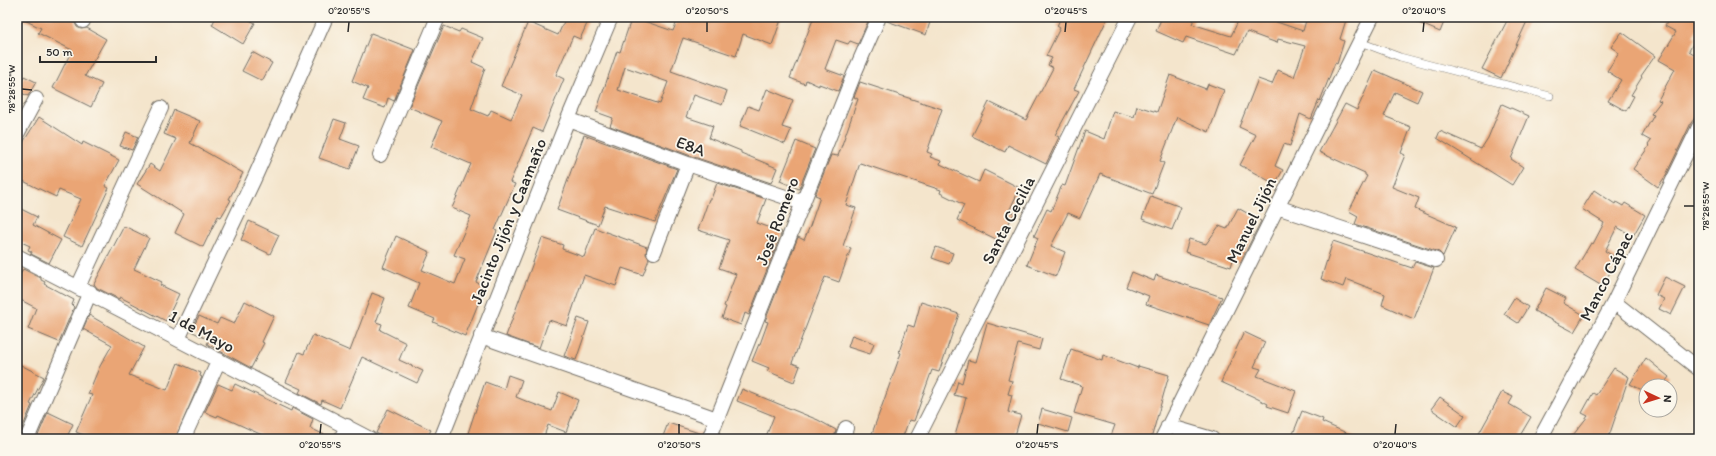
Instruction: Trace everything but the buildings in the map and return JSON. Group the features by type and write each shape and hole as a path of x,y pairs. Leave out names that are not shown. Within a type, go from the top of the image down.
{"street":[{"path":"178,339 254,179 326,17"},
{"path":"380,154 438,17"},
{"name":"Jacinto Jijón y Caamaño","path":"441,439 568,119 611,17"},
{"name":"José Romero","path":"709,439 854,74 879,17"},
{"name":"Santa Cecilia","path":"917,439 1130,17"},
{"name":"Manuel Jijón","path":"1162,439 1372,17"},
{"path":"17,134 36,99"},
{"path":"27,439 84,290 161,108"},
{"name":"E8A","path":"568,119 688,164 804,203"},
{"name":"Manco Cápac","path":"1540,439 1614,302 1699,128"},
{"path":"654,252 688,164"},
{"path":"1277,207 1436,260"},
{"name":"1 de Mayo","path":"17,256 218,360 344,433 370,439"},
{"path":"1614,302 1699,369"},
{"path":"481,336 717,419"},
{"path":"183,439 218,360"},
{"path":"1168,426 1212,439"}],"lane":[{"path":"1360,42 1400,56 1550,96"}]}
